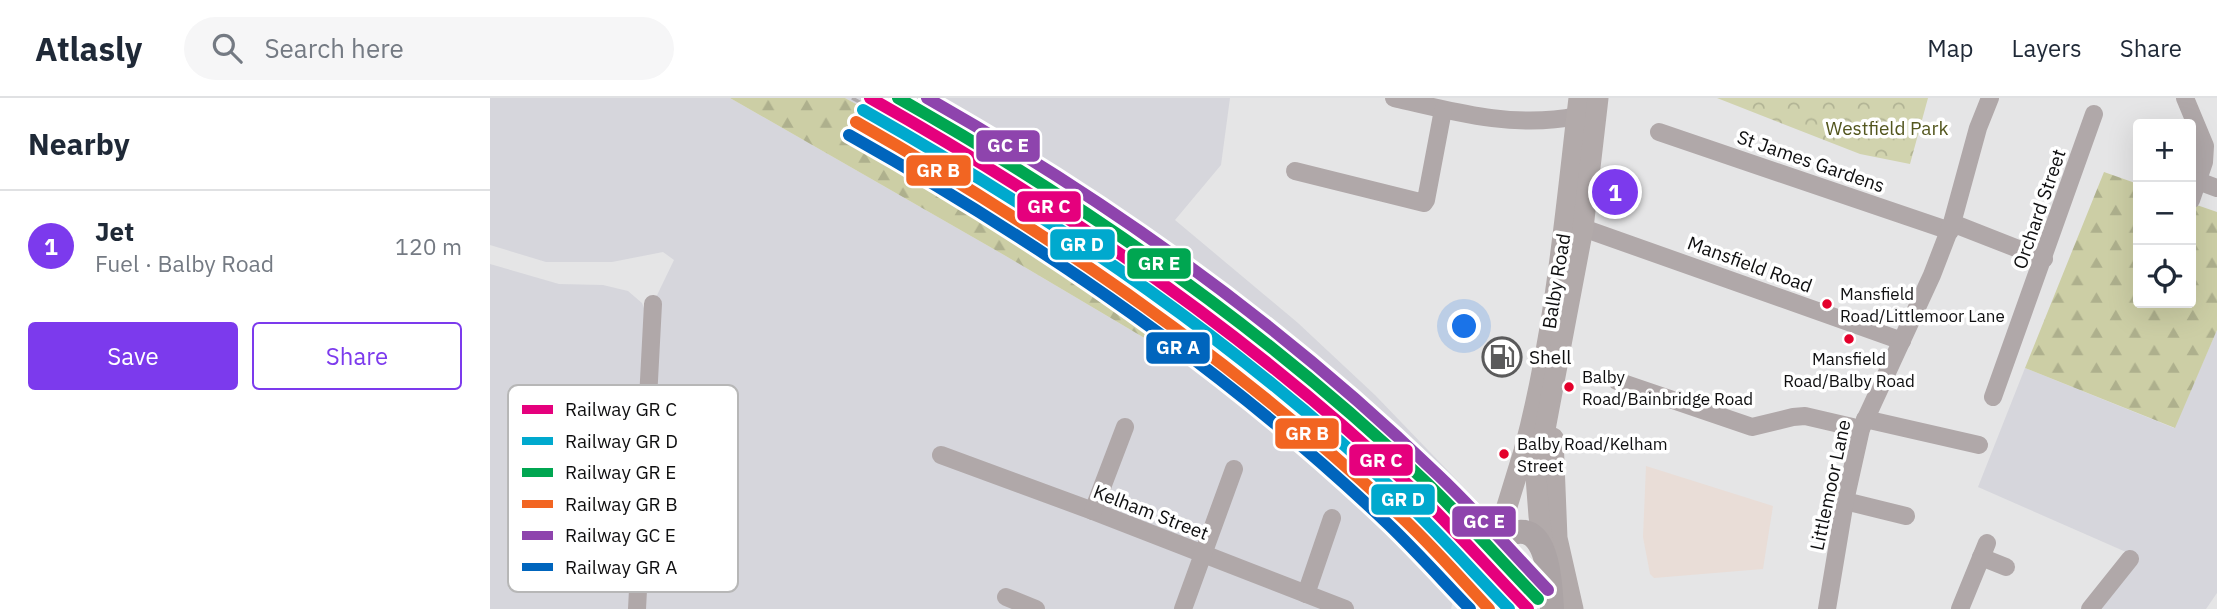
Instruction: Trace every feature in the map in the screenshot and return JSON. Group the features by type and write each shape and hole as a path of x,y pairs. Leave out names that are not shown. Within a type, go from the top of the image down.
{"highway":[{"path":"1473,607 1496,542 1511,534 1530,534 1544,550 1552,609"}],"main road":[{"path":"1578,107 1584,113 1597,98"},
{"name":"Balby Road","path":"1496,542 1524,449 1574,226 1597,98"},
{"name":"Balby Road","path":"1574,226 1578,107"},
{"path":"1544,550 1536,477 1555,376 1574,226"},
{"path":"1555,376 1552,461 1557,538 1573,609"}],"street":[{"path":"1394,98 1496,120 1564,119 1578,107"},
{"name":"Littlemoor Lane","path":"1827,609 1845,501 1863,424 1932,275 1951,227 1978,128 1990,98"},
{"path":"2185,98 2205,146 2204,162 2196,186"},
{"path":"1295,171 1424,203 1443,110"},
{"name":"Orchard Street","path":"1993,397 2094,114"},
{"name":"St James Gardens","path":"1659,132 2044,259"},
{"path":"2198,181 2217,188"},
{"name":"Mansfield Road","path":"1574,226 1902,341"},
{"path":"649,385 653,304"},
{"path":"1617,382 1752,427 1805,416 1979,445"},
{"path":"1093,511 1125,427"},
{"name":"Kelham Street","path":"942,455 1345,609"},
{"path":"1182,609 1234,469"},
{"path":"1845,501 1906,516"},
{"path":"1306,594 1332,518"},
{"path":"1960,609 1984,550 2006,567"},
{"path":"2091,598 2130,559"},
{"path":"1006,597 1036,609"}],"shaded area":[{"path":"490,98 730,98 1256,404 1298,423 1351,462 1240,357 1129,274 1000,187 928,143 845,98 1230,98 1221,165 1175,220 1298,323 1375,395 1479,503 1534,569 1537,608 1476,609 1454,596 1451,609 490,609 490,264 559,284 603,285 628,291 642,303 647,316 674,260 663,252 612,262 546,262 490,245"},
{"path":"2217,330 2217,593 2206,609 2082,609 2126,552 1978,487 2025,368 2174,428"},
{"path":"1646,466 1773,506 1763,569 1654,578 1650,574 1643,537"}],"green space":[{"path":"730,98 845,98 928,143 1075,236 1186,315 1294,402 1334,438 1353,465 1298,423 1256,404"},
{"name":"Westfield Park","path":"1717,98 1928,98 1910,164 1860,154"},
{"path":"2104,172 2133,182 2133,308 2196,308 2196,205 2217,212 2217,330 2175,428 2025,368"}],"railway":[{"path":"852,98 974,167 1033,204 1149,283 1205,325 1339,437 1507,609"}],"transit line":[{"path":"870,98 943,140 1087,231 1224,329 1291,382 1418,494 1528,609"},
{"path":"898,98 969,139 1108,228 1241,324 1368,428 1456,512 1538,599"},
{"path":"927,98 996,138 1129,224 1258,319 1320,369 1438,475 1548,590"},
{"path":"863,110 936,152 1079,243 1217,341 1348,448 1423,519 1509,609"},
{"path":"856,122 1000,208 1070,254 1206,351 1335,457 1397,513 1489,609"},
{"path":"849,135 993,220 1131,313 1199,363 1328,468 1399,535 1470,609"}],"place":[{"name":"Jet","path":"1615,192"},
{"name":"Mansfield Road/Littlemoor Lane","path":"1827,304"},
{"name":"Mansfield Road/Balby Road","path":"1849,339"},
{"name":"Shell","path":"1502,357"},
{"name":"Balby Road/Bainbridge Road","path":"1569,387"},
{"name":"Balby Road/Kelham Street","path":"1504,454"}]}
